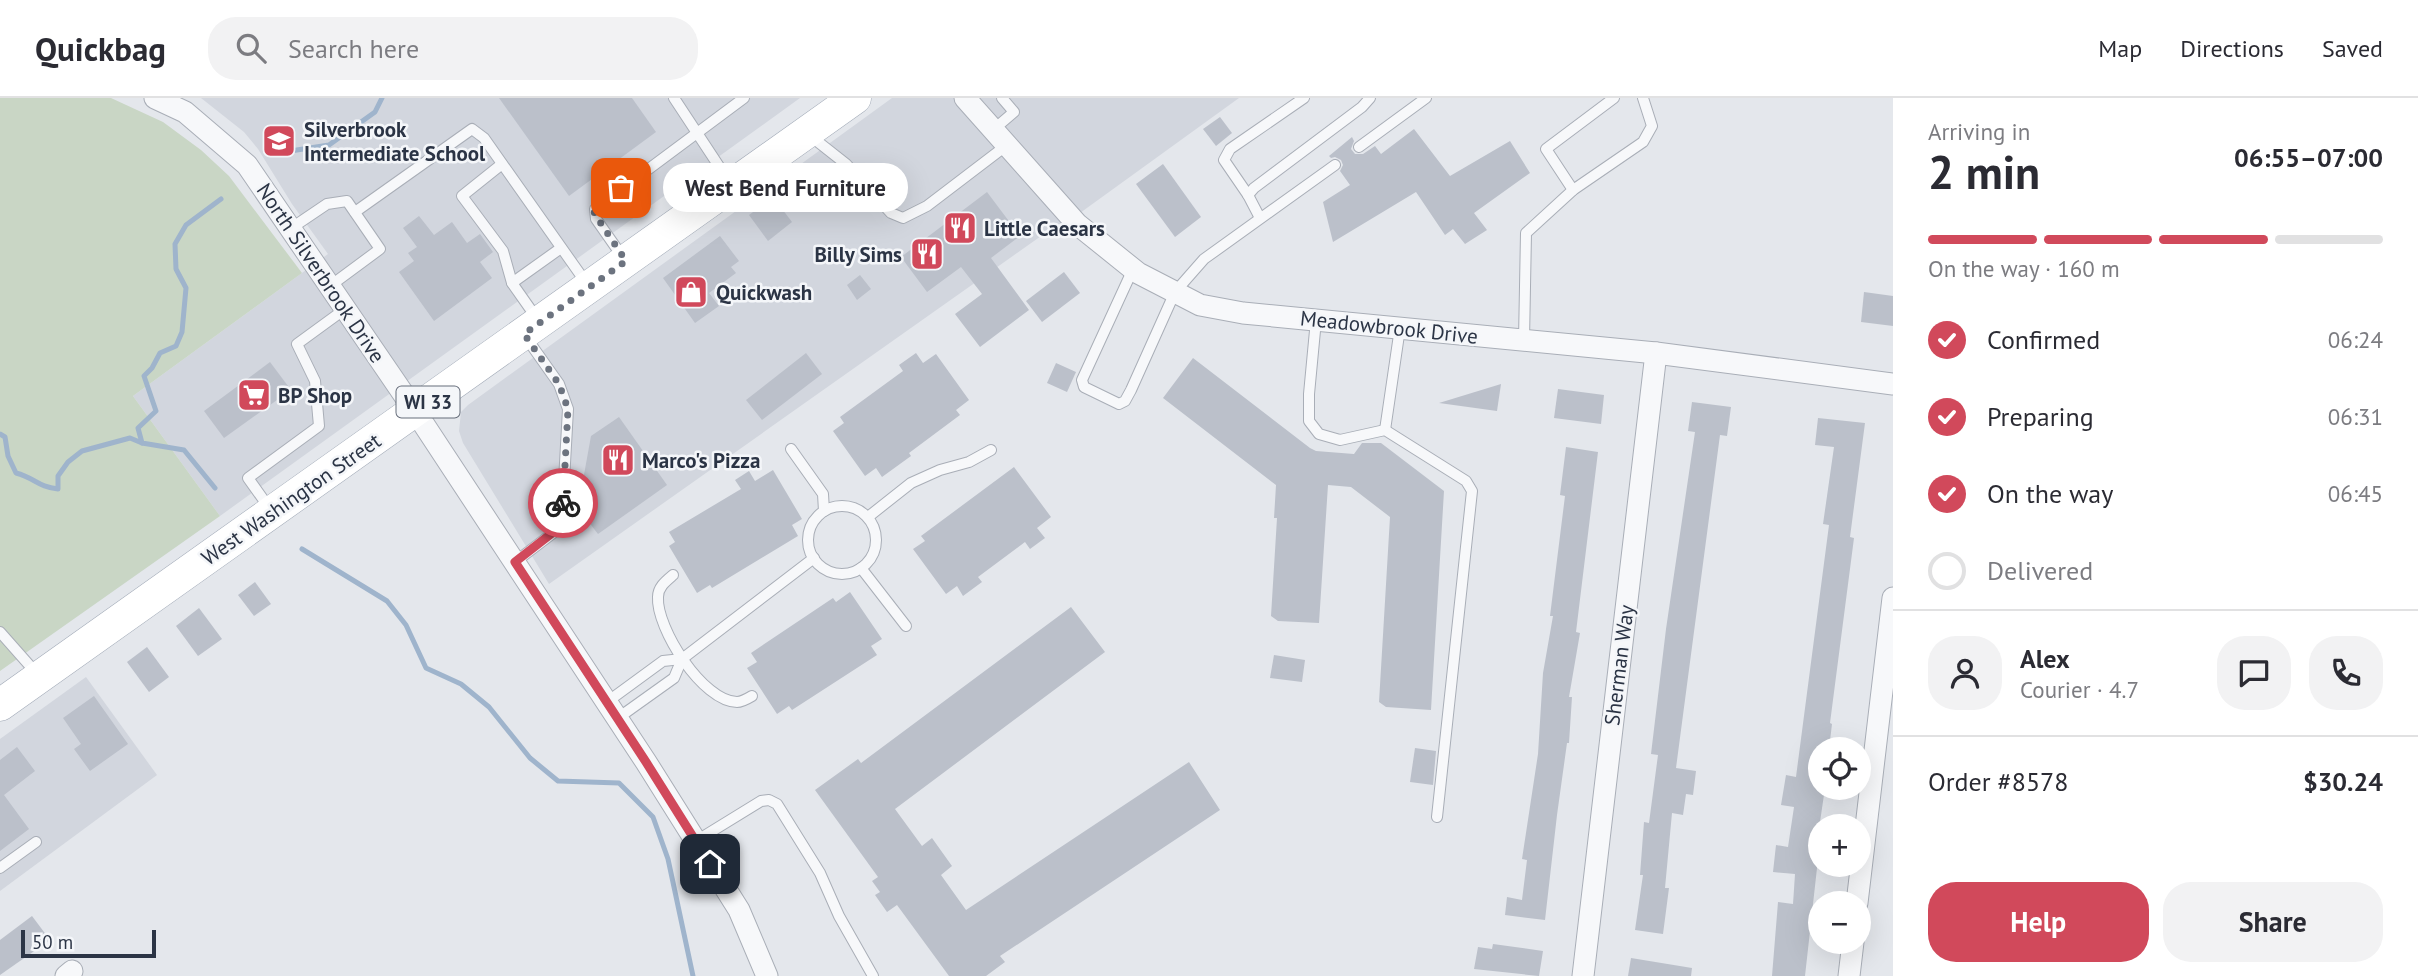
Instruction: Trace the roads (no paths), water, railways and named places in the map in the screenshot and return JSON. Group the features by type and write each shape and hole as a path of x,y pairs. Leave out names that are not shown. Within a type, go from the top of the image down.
{"main road":[{"name":"West Washington Street","path":"0,705 855,98"}],"street":[{"name":"North Silverbrook Drive","path":"155,98 185,112 247,165 415,411 696,841 739,910 767,976"},
{"name":"Meadowbrook Drive","path":"965,98 1077,224 1133,269 1200,305 1243,313 1656,353 1893,384"},
{"name":"Sherman Way","path":"1583,976 1656,353"},
{"path":"1858,891 1893,598"},
{"path":"1849,976 1852,954"}],"lane":[{"path":"674,98 732,186"},
{"path":"626,261 596,219 595,209 744,98"},
{"path":"806,133 846,164 891,213 903,218 910,217 927,206 1000,137 1014,112 1002,98"},
{"path":"1260,218 1224,160 1230,149 1304,98"},
{"path":"1248,195 1370,98"},
{"path":"1359,147 1426,98"},
{"path":"1573,190 1546,149 1614,98"},
{"path":"1524,341 1526,233 1573,190 1643,142 1652,126 1643,98"},
{"path":"355,212 472,129 484,138 589,287"},
{"path":"502,164 462,196 503,251 512,283 568,409 562,517 556,530 515,562"},
{"path":"1133,269 1082,380 1084,387 1090,392 1119,404 1125,401 1175,292 1204,259 1335,165"},
{"path":"290,229 327,204 347,201 355,212 380,248 330,286"},
{"path":"512,283 561,248"},
{"path":"272,512 248,478 319,426 315,381 298,344 345,309"},
{"path":"1316,320 1308,394 1309,421 1319,434 1340,440 1385,430 1466,481 1472,491 1437,817"},
{"path":"1385,430 1400,328"},
{"path":"792,449 823,495 824,511"},
{"path":"868,517 911,483 940,470 969,462 991,450"},
{"path":"847,506 868,517 874,527 876,539 875,550 869,561 861,568 848,573 835,573 823,568 814,558 809,538 816,519 824,511 847,506"},
{"path":"612,710 674,678 682,659 814,558"},
{"path":"861,568 906,626"},
{"path":"673,575 662,585 658,594 659,606 666,633 682,659 696,677 730,701 738,702 752,696"},
{"path":"0,632 40,677"},
{"path":"612,710 663,661 682,659"},
{"path":"696,841 761,801 769,800 777,804 820,873 839,916 873,976"},
{"path":"0,868 36,842"}],"waterway":[{"path":"284,152 329,145 375,112 382,98"},
{"path":"215,488 184,450 142,443 138,428 156,411 144,376 160,353 176,346 182,332 186,288 176,269 175,244 186,225 221,199"},
{"path":"0,434 5,437 8,456 16,473 58,489 58,476 68,462 82,451 130,438 142,443"},
{"path":"302,549 387,601 406,625 426,668 461,684 489,707 530,758 558,781 619,783 653,817 668,859 693,976"}],"place":[{"name":"Silverbrook Intermediate School","path":"279,141"},
{"name":"West Bend Furniture","path":"621,188"},
{"name":"Little Caesars","path":"960,228"},
{"name":"Billy Sims","path":"927,254"},
{"name":"Quickwash","path":"691,292"},
{"name":"BP Shop","path":"254,395"},
{"name":"Marco's Pizza","path":"618,460"}]}
